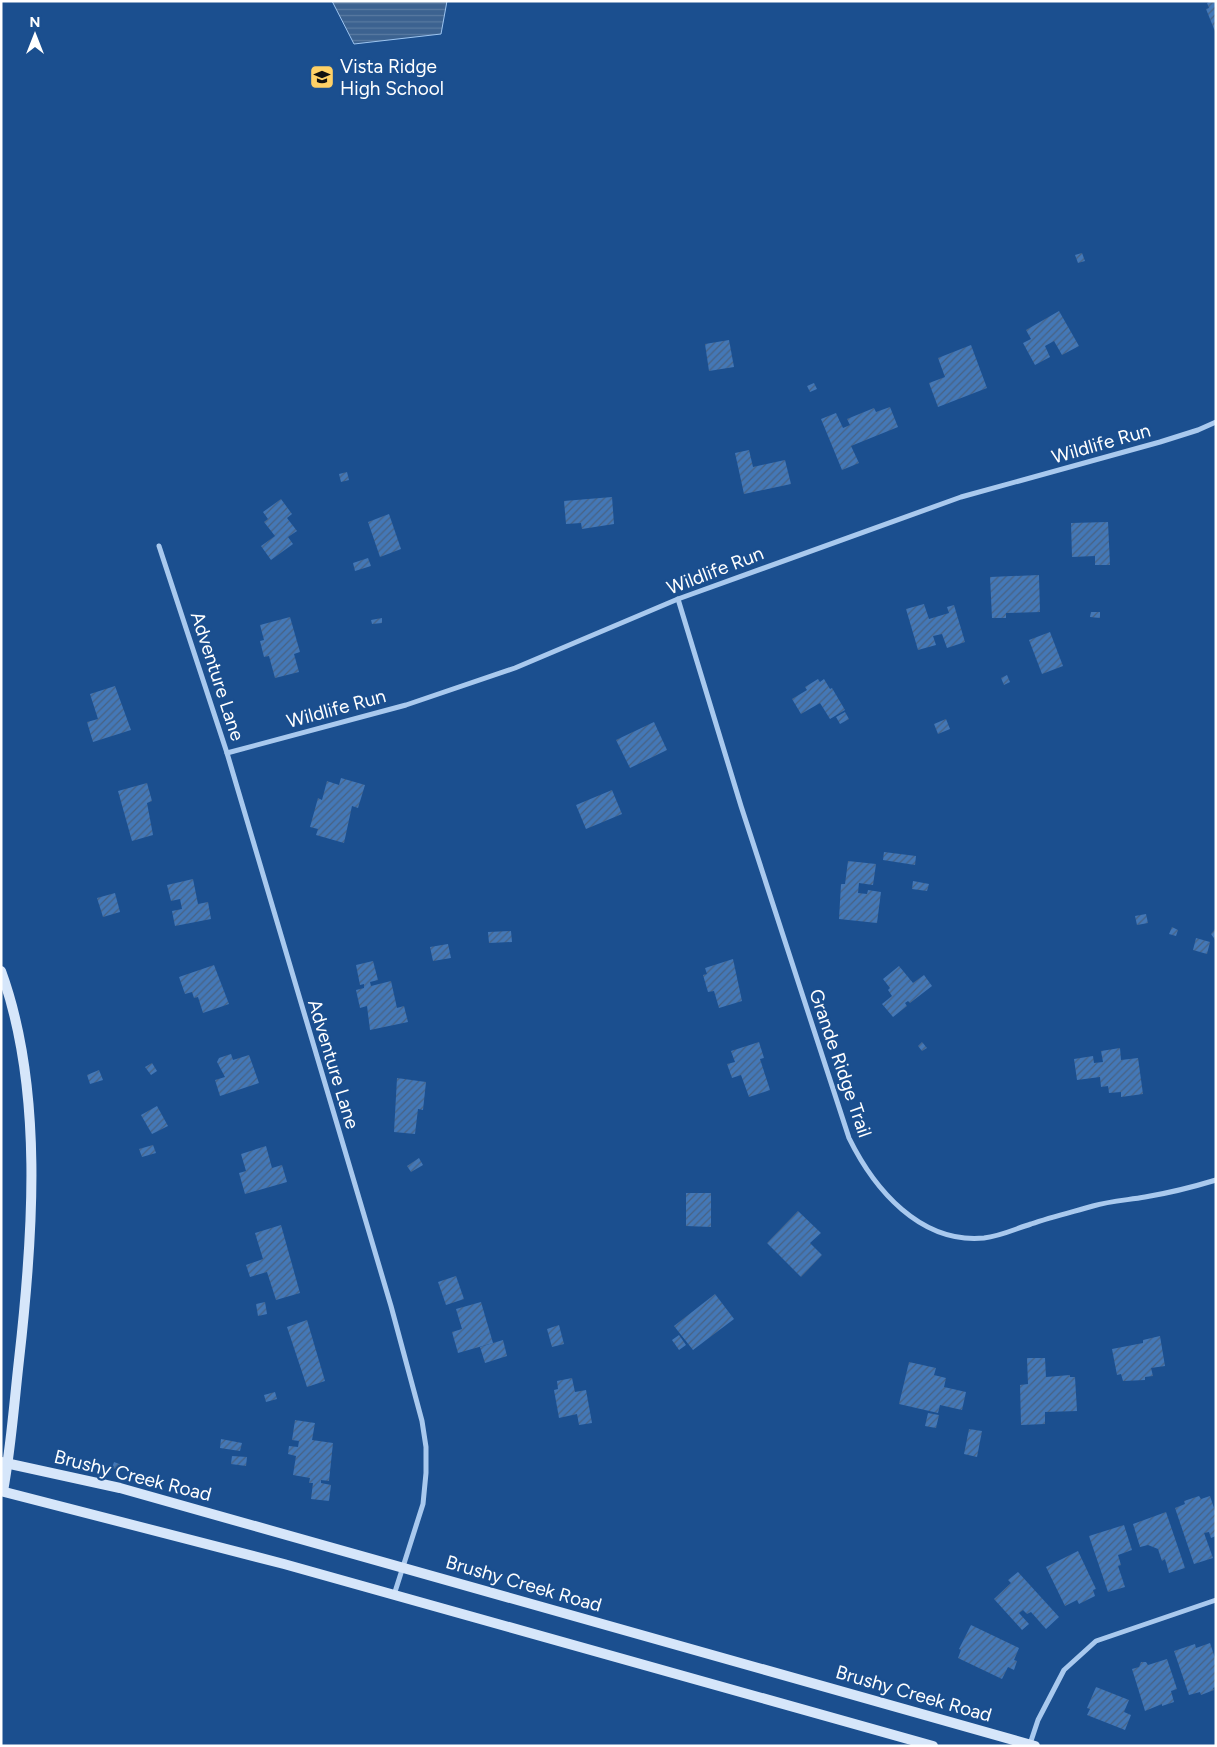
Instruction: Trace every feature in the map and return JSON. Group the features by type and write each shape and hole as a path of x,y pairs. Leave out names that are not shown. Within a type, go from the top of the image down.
{"main road":[{"path":"1,971 20,1042 31,1152 31,1244 2,1491 284,1564 932,1746"},
{"name":"Brushy Creek Road","path":"4,1463 120,1488 1033,1745"}],"street":[{"name":"Wildlife Run","path":"227,753 397,707 496,674 678,599 961,497 1160,442 1216,422"},
{"name":"Adventure Lane","path":"159,546 227,753 391,1306 422,1421 426,1447 426,1486 422,1512 394,1596"},
{"name":"Grande Ridge Trail","path":"678,599 744,816 849,1138 867,1172 882,1190 902,1210 932,1229 962,1238 983,1238 1003,1234 1047,1218 1097,1205 1148,1196 1216,1180"},
{"path":"1033,1745 1038,1720 1064,1670 1096,1641 1216,1600"}],"water":[{"path":"332,1 447,1 441,34 354,44"}],"building":[{"path":"1216,1 1216,34 1206,9 1209,8 1207,3"},
{"path":"1082,253 1085,261 1078,263 1075,255"},
{"path":"1059,311 1079,346 1062,355 1054,341 1045,346 1050,357 1035,365 1023,343 1031,339 1026,330"},
{"path":"729,340 734,367 709,371 705,344"},
{"path":"971,345 987,388 938,407 929,383 945,377 938,358"},
{"path":"814,383 817,389 810,392 807,386"},
{"path":"890,407 898,427 851,446 859,463 842,470 821,419 836,413 843,428 850,425 847,419 874,408 876,412"},
{"path":"749,450 753,467 785,460 791,484 744,494 735,453"},
{"path":"347,472 349,480 341,482 339,474"},
{"path":"612,497 614,524 582,529 581,523 566,524 564,501"},
{"path":"281,499 292,514 287,518 297,531 288,537 293,544 271,560 261,546 275,536 264,522 268,519 263,512"},
{"path":"389,514 401,549 380,557 368,522"},
{"path":"1108,522 1110,565 1095,565 1095,556 1072,557 1071,523"},
{"path":"368,558 371,566 355,571 353,563"},
{"path":"1039,575 1040,612 1006,613 1006,618 992,618 990,577"},
{"path":"924,604 929,619 949,613 947,607 954,605 965,642 947,648 942,634 933,636 936,645 918,650 906,609"},
{"path":"1091,612 1100,612 1100,618 1090,617"},
{"path":"290,617 300,652 294,654 299,672 275,678 269,656 264,657 260,641 264,640 260,625"},
{"path":"382,618 382,623 372,624 371,620"},
{"path":"1050,632 1063,666 1042,674 1029,640"},
{"path":"1007,675 1010,682 1004,685 1001,678"},
{"path":"818,679 820,682 824,679 830,689 832,688 845,710 830,719 820,703 801,714 792,699 807,690 805,687"},
{"path":"115,686 131,730 93,742 87,722 98,719 90,694"},
{"path":"845,712 849,719 840,724 836,717"},
{"path":"946,719 950,729 938,734 934,724"},
{"path":"654,722 667,750 630,768 616,740"},
{"path":"341,778 365,785 358,808 352,806 344,843 316,835 318,829 310,827 318,798 322,800 327,781 339,785"},
{"path":"147,783 152,801 147,803 153,835 132,841 118,791"},
{"path":"612,790 622,814 586,829 576,805"},
{"path":"884,852 916,856 915,865 883,860"},
{"path":"848,861 876,864 873,885 859,883 858,893 867,894 868,890 881,892 877,923 839,919 841,884 845,884"},
{"path":"193,879 198,904 208,902 211,919 175,926 172,911 182,909 180,899 171,901 167,885"},
{"path":"913,881 929,884 927,891 912,889"},
{"path":"115,893 120,912 103,917 97,898"},
{"path":"1146,914 1148,923 1137,925 1135,916"},
{"path":"1172,927 1178,930 1176,936 1169,934"},
{"path":"1216,928 1216,941 1211,934"},
{"path":"511,931 512,942 489,943 488,932"},
{"path":"1196,938 1210,942 1207,954 1193,950"},
{"path":"448,944 451,958 433,961 430,947"},
{"path":"733,959 742,1001 719,1008 714,991 708,992 703,975 707,974 705,968"},
{"path":"373,961 378,980 370,982 371,986 391,981 397,1008 404,1006 408,1022 370,1030 367,1006 360,1008 356,990 364,988 364,984 360,985 356,965"},
{"path":"214,965 229,1004 203,1013 198,997 194,998 192,992 185,994 179,977"},
{"path":"899,966 913,983 924,975 932,986 910,1003 908,1001 905,1003 907,1006 893,1017 882,1004 892,996 888,990 890,988 883,979"},
{"path":"759,1042 764,1058 760,1059 770,1090 749,1097 741,1075 732,1078 727,1064 735,1062 731,1051"},
{"path":"922,1042 927,1048 922,1051 918,1046"},
{"path":"1120,1048 1121,1060 1138,1058 1143,1094 1121,1097 1121,1092 1109,1093 1108,1086 1101,1087 1100,1077 1077,1080 1074,1059 1093,1056 1094,1063 1103,1062 1101,1051"},
{"path":"231,1054 233,1060 249,1055 259,1083 220,1096 215,1080 225,1077 217,1062 219,1058"},
{"path":"152,1063 157,1071 151,1075 145,1067"},
{"path":"99,1070 103,1080 90,1084 87,1075"},
{"path":"397,1078 426,1082 423,1110 418,1109 415,1134 394,1132"},
{"path":"157,1106 168,1126 152,1134 141,1115"},
{"path":"153,1145 156,1153 142,1157 139,1149"},
{"path":"266,1146 272,1168 282,1165 287,1182 245,1194 239,1173 246,1171 241,1154"},
{"path":"419,1158 423,1165 411,1172 407,1166"},
{"path":"686,1193 711,1193 711,1227 686,1226"},
{"path":"798,1211 821,1233 810,1243 822,1255 801,1277 767,1243"},
{"path":"281,1225 300,1293 276,1300 267,1272 250,1277 246,1265 263,1259 255,1233"},
{"path":"456,1276 464,1299 446,1305 438,1282"},
{"path":"715,1294 734,1319 693,1350 674,1326"},
{"path":"265,1302 267,1314 258,1316 256,1304"},
{"path":"481,1302 493,1343 458,1353 452,1332 462,1329 456,1309"},
{"path":"307,1320 325,1381 307,1387 287,1327"},
{"path":"559,1325 564,1344 552,1347 547,1329"},
{"path":"679,1335 686,1345 679,1350 672,1340"},
{"path":"1160,1336 1165,1366 1151,1368 1153,1376 1145,1377 1145,1380 1123,1381 1121,1374 1117,1375 1112,1349 1143,1343 1143,1340"},
{"path":"503,1340 507,1356 485,1363 480,1347"},
{"path":"1027,1358 1045,1358 1046,1377 1070,1375 1070,1377 1075,1377 1077,1411 1045,1412 1045,1424 1021,1425 1020,1385 1028,1384"},
{"path":"909,1362 936,1368 934,1375 946,1378 944,1387 966,1392 962,1410 940,1405 938,1413 899,1404"},
{"path":"572,1378 575,1392 586,1390 592,1423 579,1425 577,1414 559,1418 554,1390 558,1389 557,1381"},
{"path":"275,1392 277,1399 266,1402 264,1395"},
{"path":"928,1413 939,1415 936,1428 925,1426"},
{"path":"295,1420 315,1423 312,1440 333,1443 329,1481 321,1480 321,1483 331,1485 329,1501 311,1499 313,1483 309,1483 310,1478 293,1475 296,1456 288,1454 289,1446 298,1447 299,1441 292,1440"},
{"path":"969,1429 982,1431 977,1457 964,1454"},
{"path":"221,1439 242,1443 240,1451 220,1448"},
{"path":"232,1456 247,1457 246,1466 231,1464"},
{"path":"114,1462 122,1465 121,1470 112,1468"},
{"path":"1199,1496 1201,1499 1210,1496 1216,1514 1216,1536 1211,1538 1209,1532 1204,1533 1213,1558 1194,1564 1175,1508 1185,1504 1184,1501"},
{"path":"1166,1512 1185,1568 1169,1573 1165,1559 1162,1561 1158,1549 1148,1545 1140,1547 1133,1524"},
{"path":"1124,1525 1132,1550 1118,1555 1121,1565 1118,1566 1125,1587 1108,1592 1089,1536"},
{"path":"1078,1551 1096,1589 1093,1590 1095,1596 1079,1604 1077,1600 1065,1606 1046,1567"},
{"path":"1018,1572 1059,1617 1046,1629 1031,1612 1027,1614 1023,1610 1019,1613 1029,1624 1022,1630 994,1599 1011,1583 1008,1580"},
{"path":"971,1625 1019,1648 1014,1660 1017,1661 1014,1670 1008,1667 1002,1679 958,1658 961,1650 959,1649"},
{"path":"1210,1643 1216,1661 1216,1687 1213,1688 1214,1690 1201,1695 1200,1692 1189,1695 1174,1651 1195,1644 1196,1648"},
{"path":"1167,1659 1177,1689 1171,1691 1174,1702 1162,1706 1162,1704 1145,1711 1132,1669 1139,1667 1141,1662 1146,1662 1148,1665"},
{"path":"1096,1687 1129,1700 1124,1712 1131,1715 1125,1730 1087,1715 1090,1709 1087,1708"}],"place":[{"name":"Vista Ridge High School","path":"322,77"}]}
